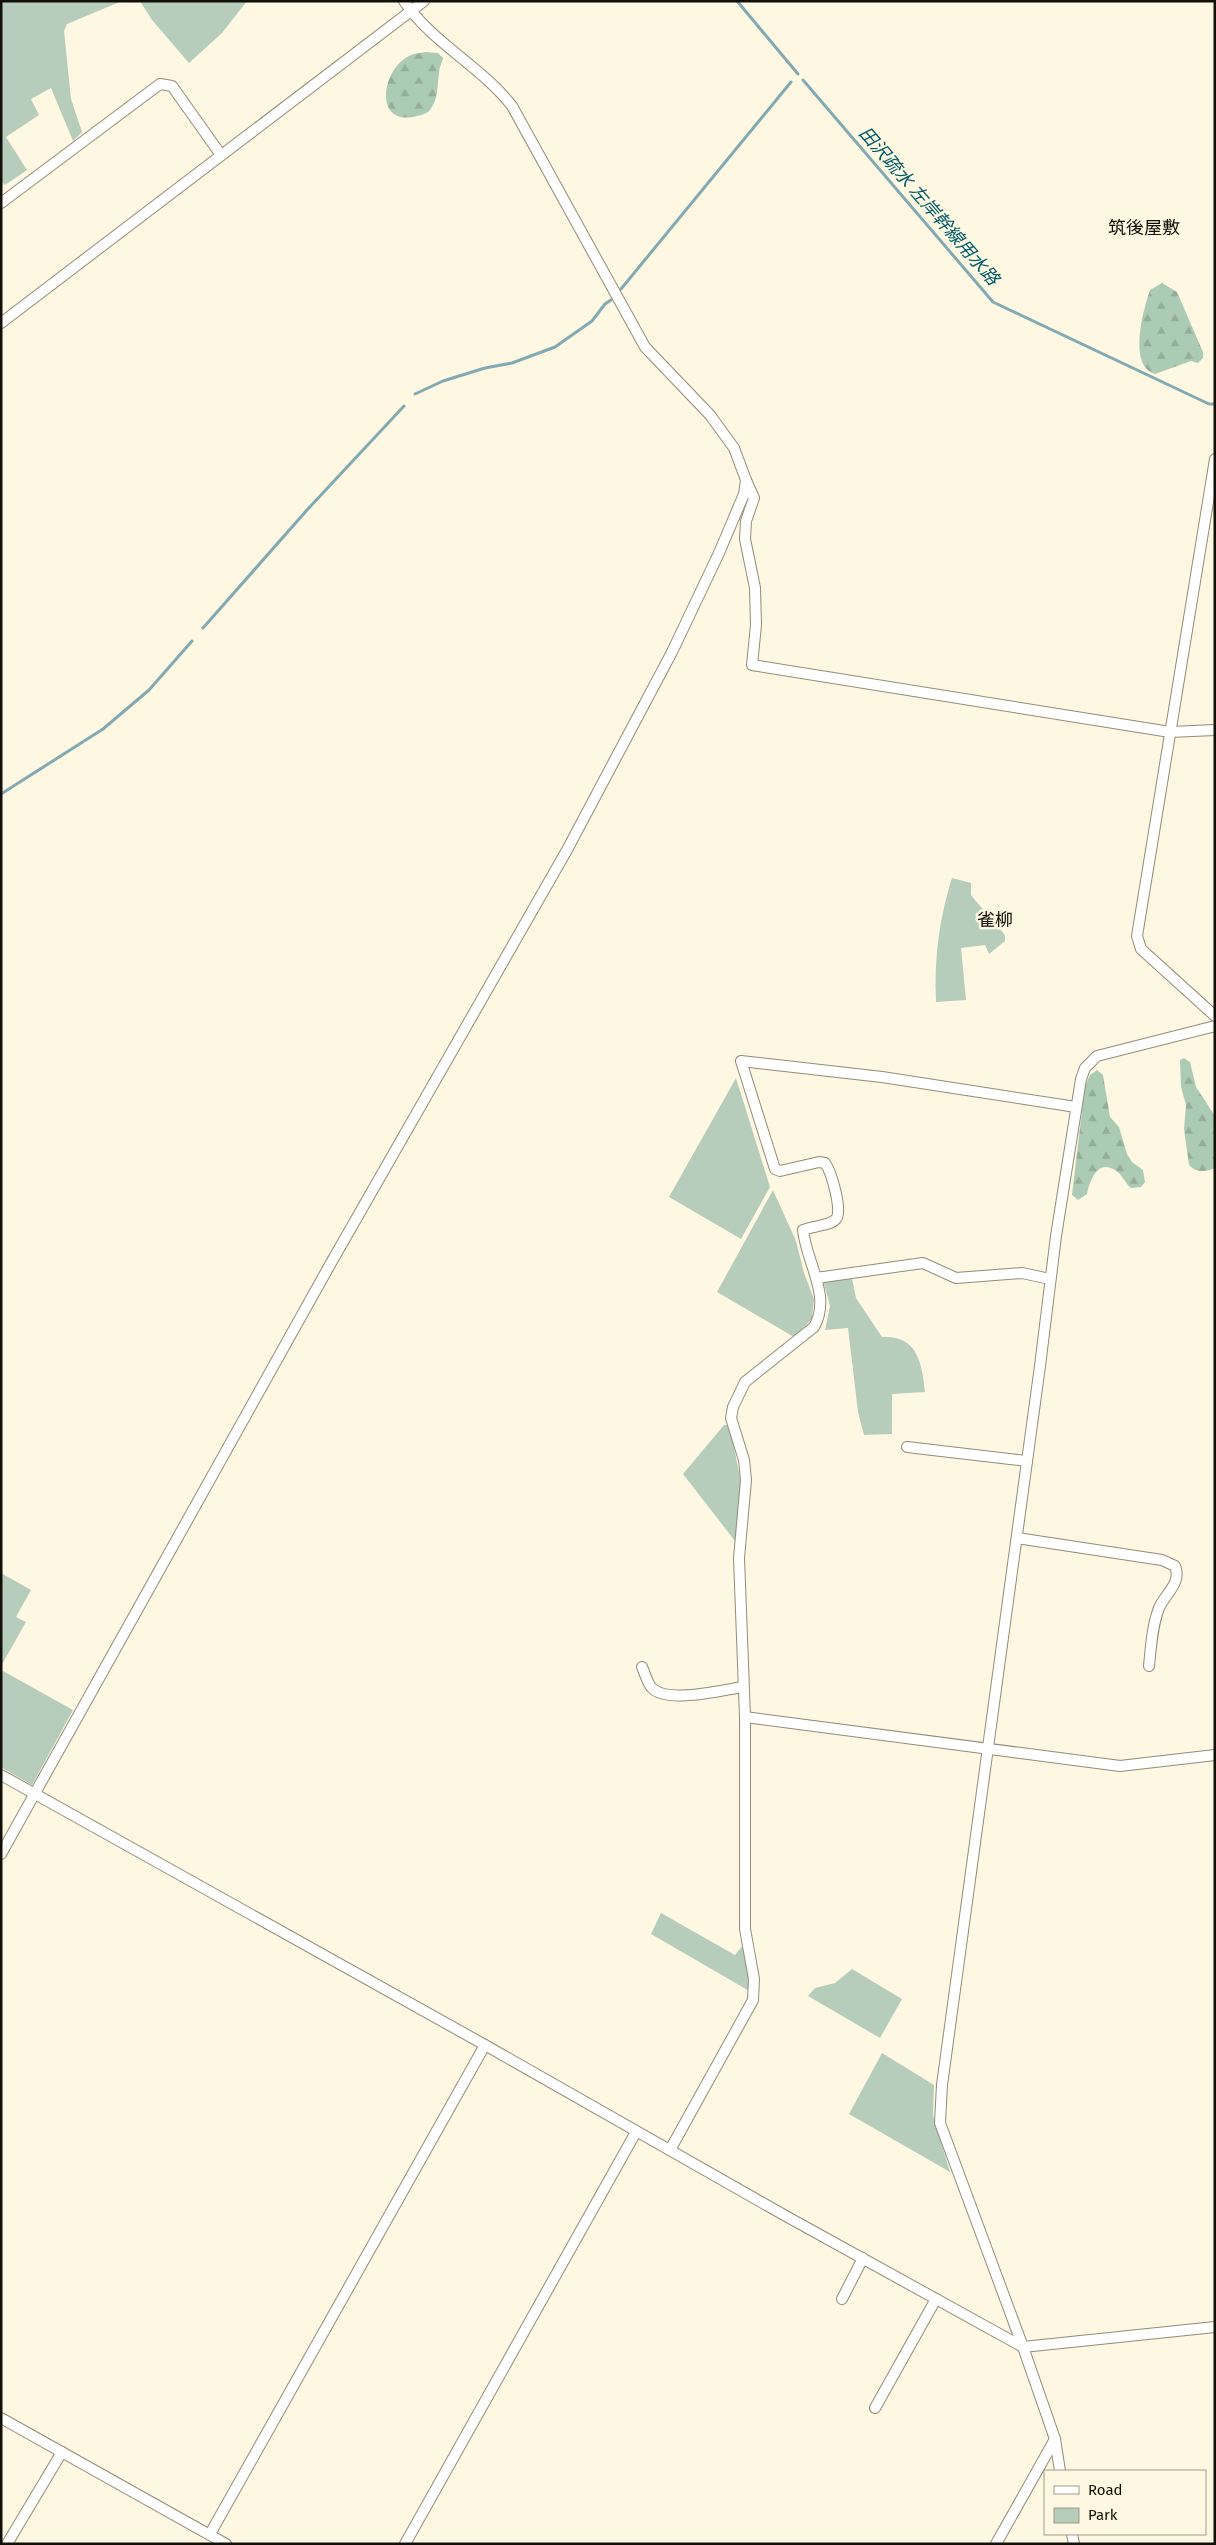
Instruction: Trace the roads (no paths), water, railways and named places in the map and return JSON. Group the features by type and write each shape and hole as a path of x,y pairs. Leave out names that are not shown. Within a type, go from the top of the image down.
{"street":[{"path":"404,1 411,12 484,75 512,106 645,347 710,415 734,448 754,498 746,521 745,539 755,588 756,625 752,665 1170,732 1215,730"},
{"path":"1,322 424,1"},
{"path":"1,203 160,84 172,86 221,156"},
{"path":"1215,459 1170,732 1138,943 1140,949 1215,1016"},
{"path":"1,1854 327,1270 567,850 680,634 723,545 744,494 746,480"},
{"path":"1060,2470 1055,2439 940,2123 942,2085 989,1748 1050,1279 1076,1107 1085,1068 1097,1056 1215,1026"},
{"path":"670,2150 753,2000 755,1984 745,1929 745,1717 738,1558 746,1480 744,1460 731,1418 733,1408 745,1382 814,1327 819,1318 822,1302 803,1230 836,1219 839,1212 831,1174 825,1163 819,1162 780,1171 775,1169 741,1061 882,1077 1076,1107"},
{"path":"816,1278 923,1263 956,1278 1022,1273 1050,1279"},
{"path":"907,1447 1027,1461"},
{"path":"1017,1538 1162,1560 1175,1566 1178,1572 1176,1580 1160,1606 1157,1615 1149,1666"},
{"path":"642,1667 652,1689 668,1696 680,1697 743,1687"},
{"path":"745,1717 1120,1766 1215,1755"},
{"path":"1,1775 1023,2347 1215,2327"},
{"path":"210,2534 485,2045"},
{"path":"405,2544 636,2132"},
{"path":"842,2299 863,2258"},
{"path":"875,2408 936,2299"},
{"path":"1,2418 226,2544"},
{"path":"996,2544 1055,2439"},
{"path":"7,2544 62,2452"}],"waterway":[{"name":"田沢疏水 左岸幹線用水路","path":"737,1 798,74"},
{"name":"田沢疏水 左岸幹線用水路","path":"803,80 993,302 1209,404 1215,404"},
{"path":"621,289 791,82"},
{"path":"415,394 443,381 485,368 512,363 555,347 592,321 605,304 611,300"},
{"path":"203,628 307,510 404,406"},
{"path":"1,794 103,729 149,690 192,641"}],"district":[{"name":"筑後屋敷","path":"1144,228"},
{"name":"雀柳","path":"995,920"}]}
